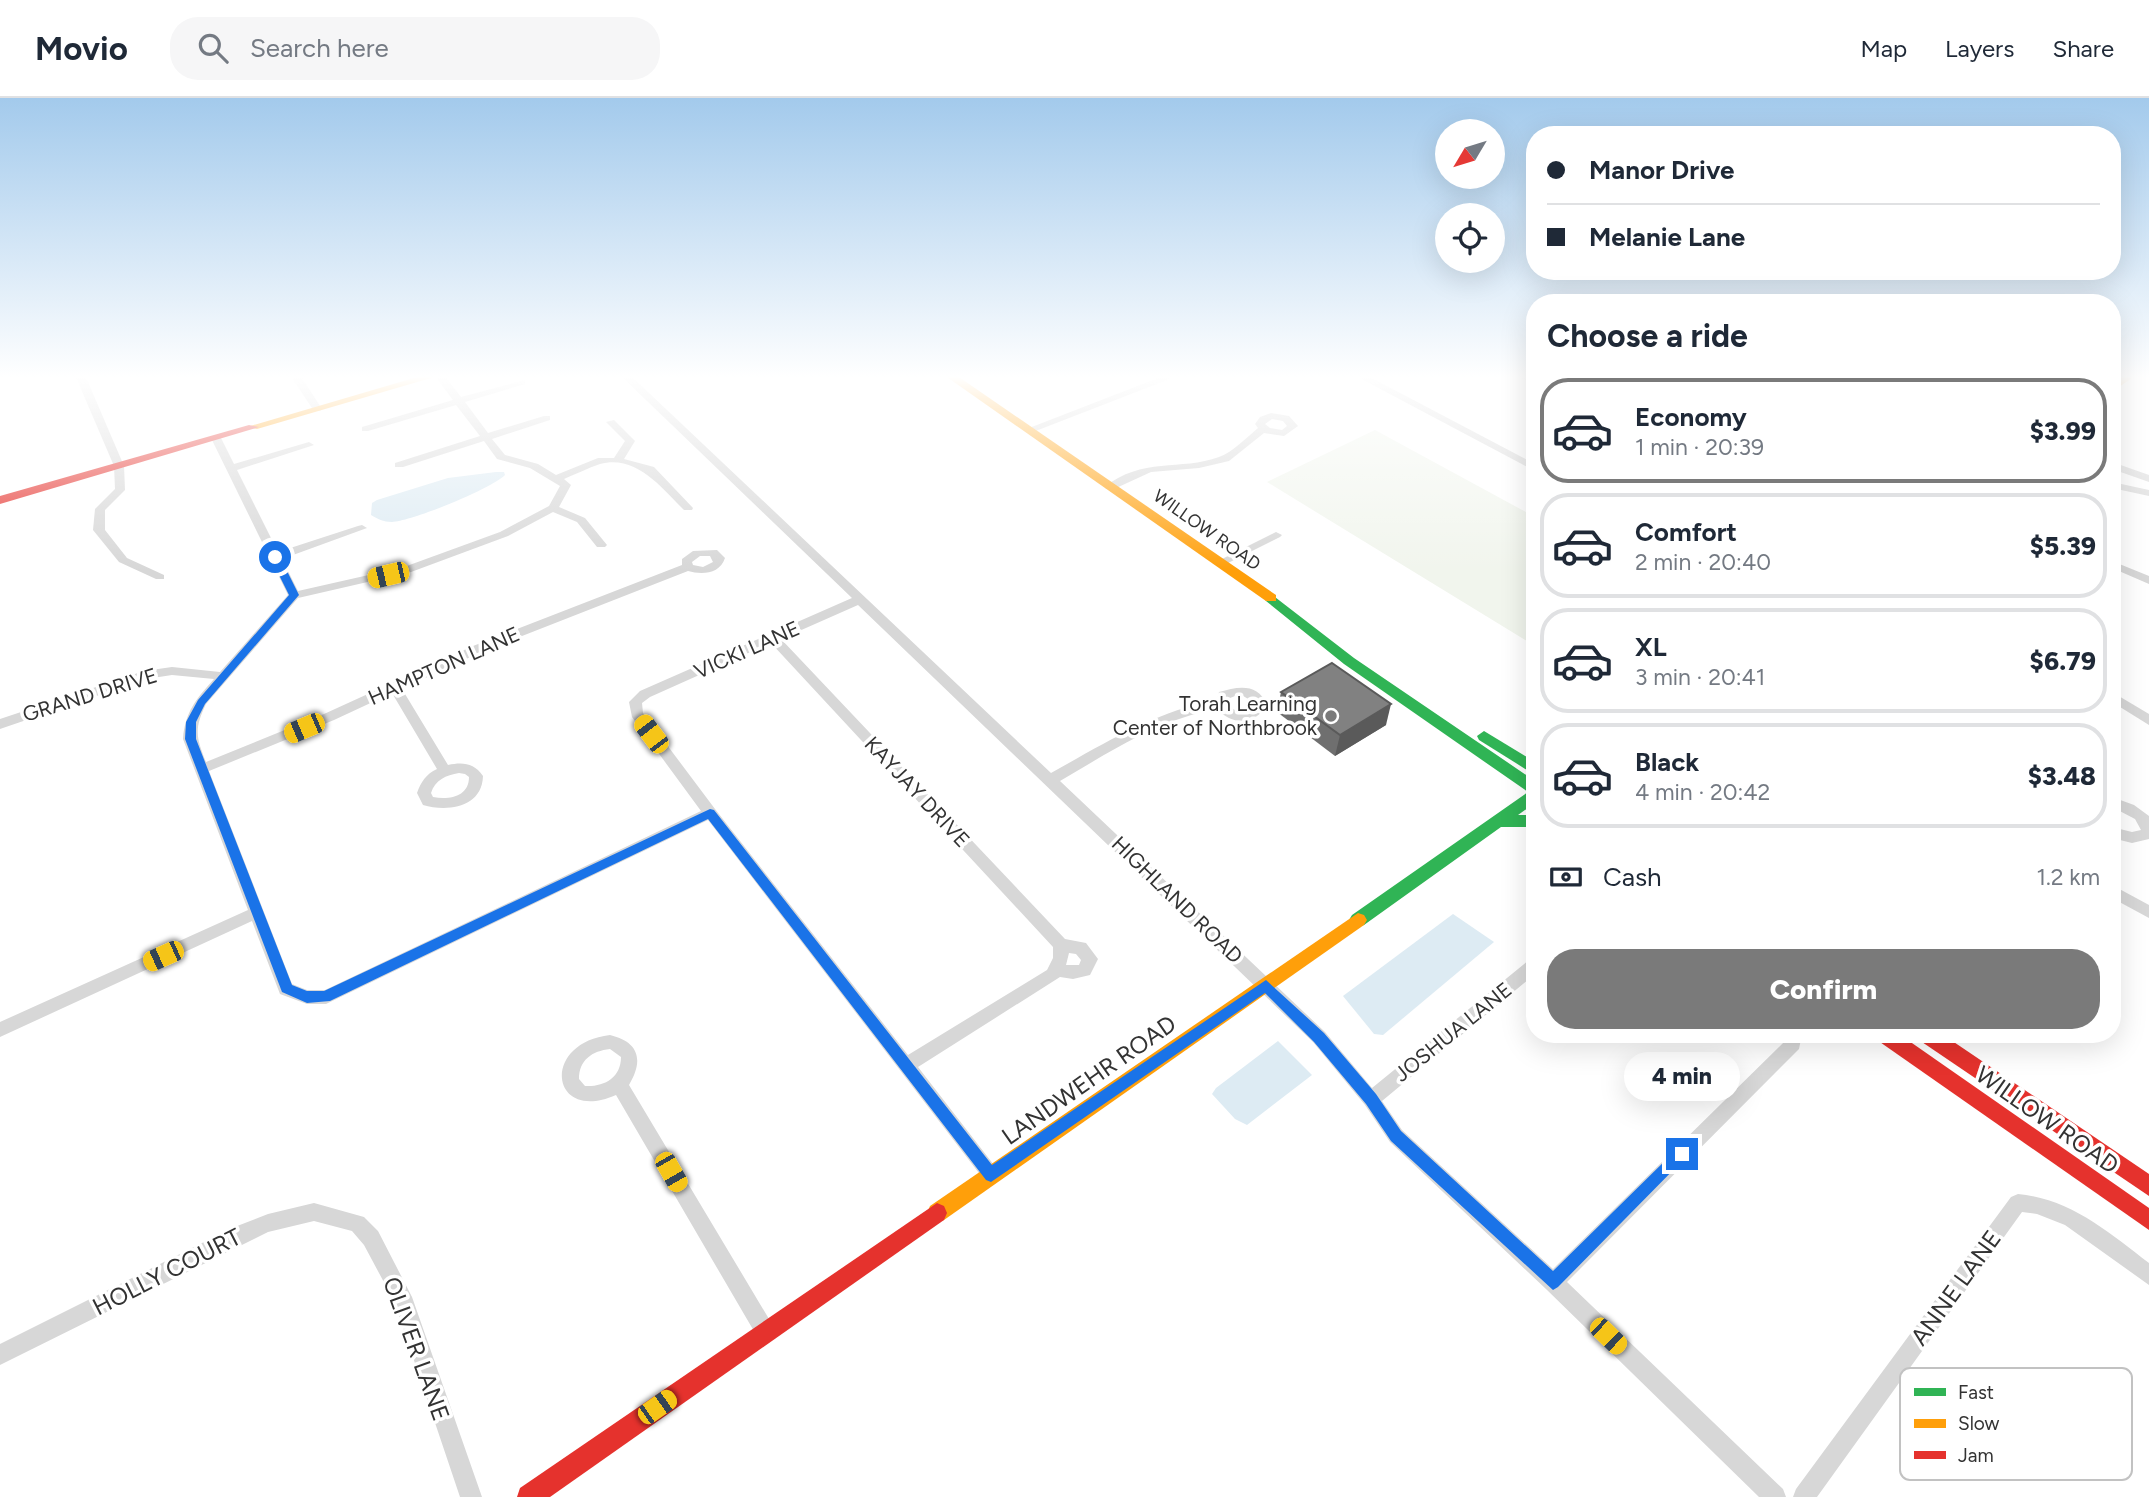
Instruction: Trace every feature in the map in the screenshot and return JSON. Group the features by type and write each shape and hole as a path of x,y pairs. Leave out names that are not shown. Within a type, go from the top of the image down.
{"main road":[{"path":"0,500 208,440"},
{"name":"WILLOW ROAD","path":"1044,440 1270,597 1352,646 1526,764"},
{"name":"WILLOW ROAD","path":"1270,597 1349,661 1526,783"},
{"name":"LANDWEHR ROAD","path":"529,1497 1526,801"},
{"path":"1498,821 1526,821"},
{"name":"WILLOW ROAD","path":"1897,1043 2149,1220"},
{"name":"WILLOW ROAD","path":"1939,1043 2149,1186"}],"street":[{"path":"108,440 119,466 120,490 100,509 99,530 123,560 160,577"},
{"path":"217,440 294,595"},
{"path":"399,465 476,440"},
{"path":"488,440 501,457 534,466 566,485 553,509 504,534 407,570 294,595 222,676 201,702 191,722 190,739 286,989 307,997 326,997 710,813 991,1175"},
{"path":"559,481 609,464 629,440"},
{"name":"HIGHLAND ROAD","path":"693,440 1266,985 1319,1037 1371,1099 1396,1136 1553,1282 1774,1497"},
{"path":"1110,487 1149,469 1199,465 1225,459 1249,440"},
{"path":"1483,440 1526,463"},
{"path":"230,469 309,444"},
{"path":"614,461 650,469 688,508"},
{"path":"2121,468 2149,479"},
{"path":"2121,487 2149,493"},
{"path":"553,509 581,520 601,545"},
{"path":"275,557 362,528"},
{"path":"1220,563 1276,535"},
{"name":"HAMPTON LANE","path":"201,769 395,688 477,649 688,568"},
{"path":"2121,568 2149,580"},
{"name":"VICKI LANE","path":"710,813 636,714 635,702 645,694 861,600"},
{"name":"KAYJAY DRIVE","path":"773,638 1061,945 1080,948 1090,959 1084,970 1067,973 1056,969 1052,975 907,1065"},
{"name":"GRAND DRIVE","path":"0,724 145,675 172,671 222,676"},
{"path":"395,688 445,771"},
{"path":"2121,702 2149,720"},
{"path":"1050,780 1156,721 1205,706 1221,704"},
{"path":"2121,806 2138,814 2148,825 2148,831 2141,838 2121,835"},
{"path":"2121,896 2149,912"},
{"path":"0,1030 256,913"},
{"path":"1056,969 1061,958 1061,945"},
{"name":"JOSHUA LANE","path":"1371,1099 1526,972"},
{"path":"1553,1282 1793,1043"},
{"path":"619,1084 765,1331"},
{"name":"ANNE LANE","path":"1804,1497 2018,1203 2036,1203 2062,1211 2149,1275"},
{"name":"HOLLY COURT","path":"0,1355 268,1223 314,1212 340,1218"},
{"name":"OLIVER LANE","path":"340,1218 356,1223 372,1238 402,1297 471,1497"}],"shaded area":[{"path":"1354,440 1394,440 1526,512 1526,640 1267,482"},
{"path":"504,472 505,475 468,496 416,516 392,522 371,515 372,503 377,500 448,478"},
{"path":"1453,914 1494,942 1383,1035 1374,1034 1343,996"},
{"path":"1278,1041 1312,1075 1247,1125 1235,1119 1212,1094 1216,1088"}],"building":[{"path":"1332,663 1391,704 1340,735 1281,692"}],"traffic: fast":[{"path":"1271,598 1349,661 1526,783"},
{"path":"1484,736 1526,764"},
{"path":"1358,920 1526,801"},
{"path":"1498,821 1526,821"}],"traffic: slow":[{"path":"1043,440 1271,598"},
{"path":"937,1213 1358,920"}],"traffic: jam":[{"path":"0,500 207,440"},
{"path":"1897,1043 2149,1220"},
{"path":"1939,1043 2149,1186"},
{"path":"529,1497 937,1213"}],"place":[{"name":"Torah Learning Center of Northbrook","path":"1331,716"}],"route":[{"path":"275,557 294,595 201,702 191,722 190,739 286,989 307,997 326,997 710,813 991,1175 1266,985 1319,1037 1371,1099 1396,1136 1553,1282 1682,1154"}]}
